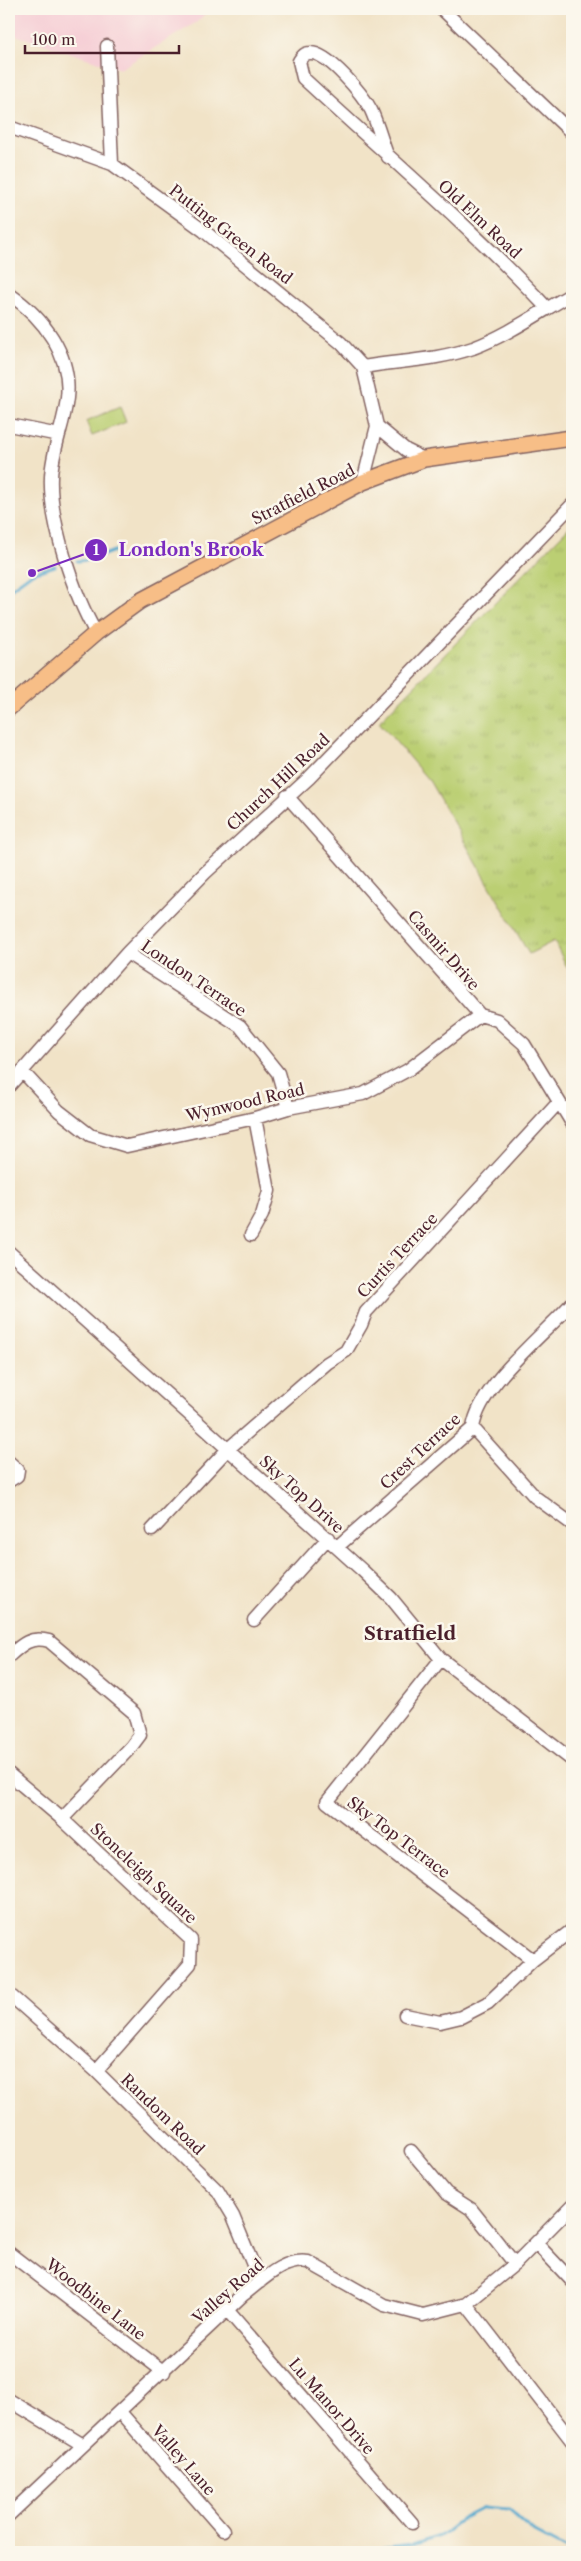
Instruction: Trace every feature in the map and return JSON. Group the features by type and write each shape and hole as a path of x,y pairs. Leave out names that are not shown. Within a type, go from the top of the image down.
{"main road":[{"name":"Stratfield Road","path":"9,708 96,633 140,601 363,482 424,460 572,438"}],"street":[{"path":"442,9 572,133"},
{"path":"107,46 112,164"},
{"name":"Old Elm Road","path":"388,157 371,110 349,80 320,56 309,52 304,54 299,61 303,78 388,157 503,261 547,308"},
{"name":"Putting Green Road","path":"9,127 112,164 219,244 341,343 363,367 377,426 363,482"},
{"path":"9,294 32,310 47,330 63,358 67,398 51,476 53,515 86,616 96,633"},
{"path":"363,367 447,355 474,347 508,331 572,294"},
{"path":"9,425 59,435"},
{"path":"377,426 401,446 424,460"},
{"name":"Church Hill Road","path":"9,1086 127,953 205,873 287,796 309,778 572,505"},
{"name":"Casmir Drive","path":"287,796 480,1015 497,1020 524,1044 558,1103 572,1123"},
{"name":"London Terrace","path":"127,953 240,1026 278,1073 288,1108"},
{"name":"Wynwood Road","path":"22,1071 59,1111 90,1134 127,1146 255,1118 288,1108 363,1094 408,1070 480,1015"},
{"name":"Curtis Terrace","path":"152,1530 228,1450 327,1363 346,1351 366,1312 558,1103"},
{"path":"251,1235 262,1216 269,1191 255,1118"},
{"name":"Sky Top Drive","path":"9,1252 332,1542 391,1598 441,1659 572,1760"},
{"name":"Crest Terrace","path":"254,1620 332,1542 473,1428 475,1414 507,1370 572,1304"},
{"path":"473,1428 535,1497 572,1524"},
{"path":"9,1462 18,1470 17,1476 9,1481"},
{"path":"9,1656 25,1642 38,1638 49,1641 134,1712 139,1724 140,1735 62,1819"},
{"name":"Sky Top Terrace","path":"441,1659 327,1802 534,1960"},
{"name":"Stoneleigh Square","path":"9,1774 62,1819 191,1940 190,1964 96,2071"},
{"path":"405,2015 440,2022 461,2017 488,2002 534,1960 572,1930"},
{"name":"Random Road","path":"9,1994 96,2071 218,2191 232,2216 260,2282"},
{"path":"411,2151 446,2193 471,2209 515,2264"},
{"name":"Valley Road","path":"9,2515 228,2311 260,2282 284,2265 302,2261 317,2265 384,2305 423,2315 466,2304 537,2244 572,2206"},
{"path":"537,2244 572,2281"},
{"name":"Woodbine Lane","path":"9,2253 164,2372"},
{"path":"466,2304 572,2441"},
{"name":"Lu Manor Drive","path":"228,2311 412,2522"},
{"path":"9,2400 83,2446"},
{"name":"Valley Lane","path":"120,2412 224,2530"}],"shaded area":[{"path":"9,9 210,9 197,22 120,69 9,33"}],"green space":[{"path":"120,407 126,422 92,436 86,421"},
{"path":"572,524 572,977 554,941 529,954 430,782 379,722"}],"waterway":[{"path":"77,561 91,560 114,551"},
{"path":"9,590 32,573 55,566"},
{"path":"355,2552 412,2545 440,2536 465,2517 483,2508 509,2510 534,2532 572,2552"}],"place":[{"name":"London's Brook","path":"32,573"}],"district":[{"name":"Stratfield","path":"410,1633"}]}
